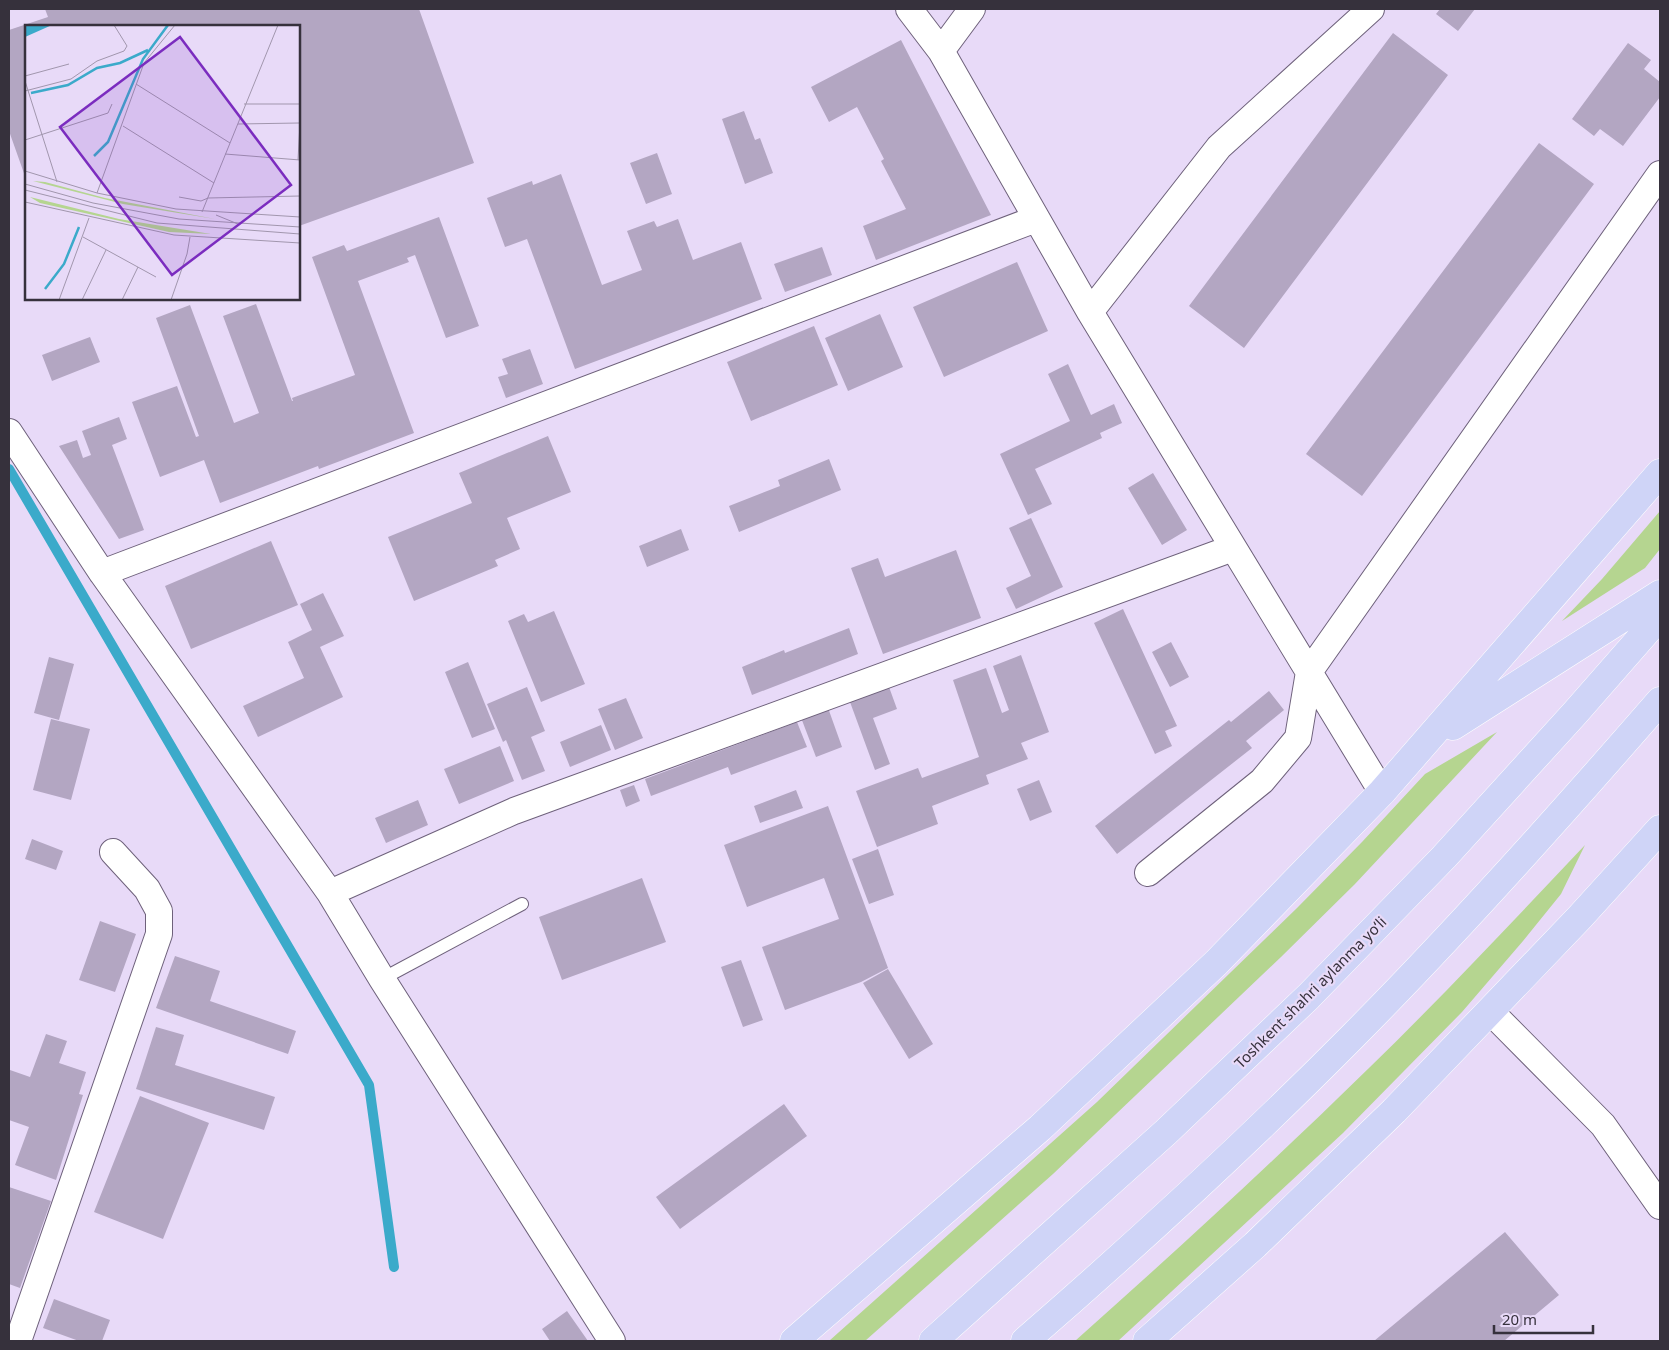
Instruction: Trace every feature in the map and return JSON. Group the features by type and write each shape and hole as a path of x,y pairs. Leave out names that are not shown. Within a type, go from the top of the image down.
{"highway":[{"path":"794,1341 1040,1128 1216,963 1382,792 1660,473"},
{"path":"1426,743 1660,594"},
{"name":"Toshkent shahri aylanma yoʻli","path":"933,1341 1166,1132 1308,997 1444,857 1660,616"},
{"path":"1025,1341 1212,1174 1354,1035 1491,891 1660,701"},
{"path":"1147,1341 1255,1245 1394,1112 1660,828"}],"street":[{"path":"909,9 941,51 1090,312 1382,792"},
{"path":"941,51 972,9"},
{"path":"1090,312 1219,147 1371,9"},
{"path":"1148,873 1262,781 1298,738 1309,672 1660,174"},
{"path":"102,573 1036,219"},
{"path":"9,432 102,573 330,893 382,979 612,1341"},
{"path":"330,893 514,810 1233,548"},
{"path":"18,1341 159,934 159,911 148,889 113,852"},
{"path":"1490,1011 1602,1125 1660,1206"}],"lane":[{"path":"382,979 522,904"}],"green space":[{"path":"1660,511 1660,549 1645,568 1562,621 1602,579"},
{"path":"1497,732 1355,884 1053,1174 865,1341 829,1341 1097,1102 1297,908 1425,774"},
{"path":"1585,845 1561,894 1523,941 1462,1012 1343,1133 1118,1341 1075,1341 1224,1206 1397,1041"}],"building":[{"path":"45,9 419,9 474,163 300,226 300,25 25,25 25,176 9,131 9,30 48,17"},
{"path":"1440,9 1475,9 1458,31 1436,14"},
{"path":"1393,33 1448,75 1244,348 1189,306"},
{"path":"901,40 991,215 876,260 863,226 906,209 881,161 884,159 857,107 829,122 811,87"},
{"path":"1628,43 1651,60 1644,69 1660,82 1660,97 1623,146 1600,129 1594,136 1572,119"},
{"path":"744,111 755,140 760,138 773,173 745,184 722,119"},
{"path":"1539,143 1594,184 1362,496 1306,454"},
{"path":"657,153 672,194 646,204 630,163"},
{"path":"561,174 602,285 642,270 627,231 654,221 657,227 678,219 693,260 741,242 762,299 575,369 527,239 505,247 487,198 532,181 533,185"},
{"path":"439,217 479,326 446,338 415,255 407,258 409,262 358,281 414,433 319,469 318,466 220,503 204,460 160,477 132,402 177,386 196,437 199,436 156,318 190,305 234,423 259,413 223,316 256,304 292,401 292,398 355,375 312,257 344,245 347,251"},
{"path":"822,247 832,275 785,292 774,264"},
{"path":"1017,262 1048,331 944,377 913,307"},
{"path":"880,314 903,367 848,391 825,338"},
{"path":"814,326 838,385 751,421 727,362"},
{"path":"90,337 100,362 52,381 42,355"},
{"path":"530,349 543,384 506,398 498,377 508,374 502,359"},
{"path":"1068,364 1091,415 1114,404 1122,423 1100,433 1102,438 1035,469 1052,504 1028,515 1000,454 1070,421 1048,374"},
{"path":"119,417 127,439 112,445 144,530 119,539 59,446 77,440 83,458 91,455 82,431"},
{"path":"548,436 571,492 507,518 520,549 495,560 498,566 414,601 388,537 472,503 459,473"},
{"path":"829,459 841,490 739,532 729,506 780,486 778,480"},
{"path":"1153,473 1187,530 1162,545 1128,488"},
{"path":"1031,518 1063,587 1016,609 1006,588 1031,576 1009,528"},
{"path":"681,529 689,550 647,567 639,546"},
{"path":"271,541 298,605 191,649 165,586"},
{"path":"956,550 981,618 883,654 851,568 878,558 885,577"},
{"path":"323,593 344,636 320,647 343,697 258,737 243,706 304,678 288,642 312,630 300,604"},
{"path":"1123,609 1177,726 1165,731 1172,746 1155,754 1094,623"},
{"path":"554,611 585,684 541,702 508,621 524,614 528,622"},
{"path":"849,628 858,654 752,695 742,667 784,650 785,653"},
{"path":"1171,642 1189,677 1170,687 1152,652"},
{"path":"1021,655 1049,732 1021,743 1028,759 986,775 989,784 932,806 938,824 877,847 856,791 918,768 922,778 979,757 953,680 986,668 1002,713 1009,710 993,666"},
{"path":"49,657 74,664 59,720 34,713"},
{"path":"468,662 495,729 472,738 445,672"},
{"path":"527,687 545,731 531,737 545,771 522,780 506,740 503,742 487,704"},
{"path":"889,687 897,709 873,718 890,764 875,770 850,702"},
{"path":"1269,691 1284,710 1246,741 1252,748 1117,854 1095,826 1229,720 1231,722"},
{"path":"626,698 643,738 615,750 598,709"},
{"path":"827,705 842,747 816,757 800,715"},
{"path":"51,719 90,729 71,800 33,790"},
{"path":"797,722 807,747 731,775 728,767 651,796 645,779"},
{"path":"601,725 611,750 570,767 560,742"},
{"path":"500,746 514,781 459,804 444,769"},
{"path":"1039,780 1052,812 1030,821 1017,789"},
{"path":"634,785 640,801 626,807 620,790"},
{"path":"796,790 803,808 760,823 754,806"},
{"path":"418,800 428,825 386,843 375,818"},
{"path":"828,806 888,968 861,982 785,1010 762,947 839,919 824,878 747,907 724,845"},
{"path":"32,839 63,851 56,870 25,859"},
{"path":"878,849 894,895 869,904 852,859"},
{"path":"642,878 666,942 562,980 539,917"},
{"path":"100,921 136,934 115,992 79,980"},
{"path":"175,956 220,971 210,1001 296,1031 288,1054 156,1008"},
{"path":"741,960 763,1020 743,1027 721,967"},
{"path":"888,969 933,1044 909,1059 863,983"},
{"path":"156,1027 184,1035 175,1065 275,1097 264,1130 136,1089"},
{"path":"46,1034 67,1041 59,1063 86,1072 79,1094 83,1095 56,1180 15,1165 29,1127 9,1120 10,1070 30,1077"},
{"path":"140,1096 209,1123 163,1239 94,1212"},
{"path":"784,1104 807,1136 680,1229 656,1197"},
{"path":"9,1187 51,1201 20,1288 9,1284"},
{"path":"1505,1232 1559,1295 1504,1341 1374,1341"},
{"path":"54,1299 110,1320 102,1341 79,1341 43,1328"},
{"path":"567,1311 588,1341 550,1341 542,1329"}],"waterway":[{"path":"9,469 369,1085 394,1267"}]}
